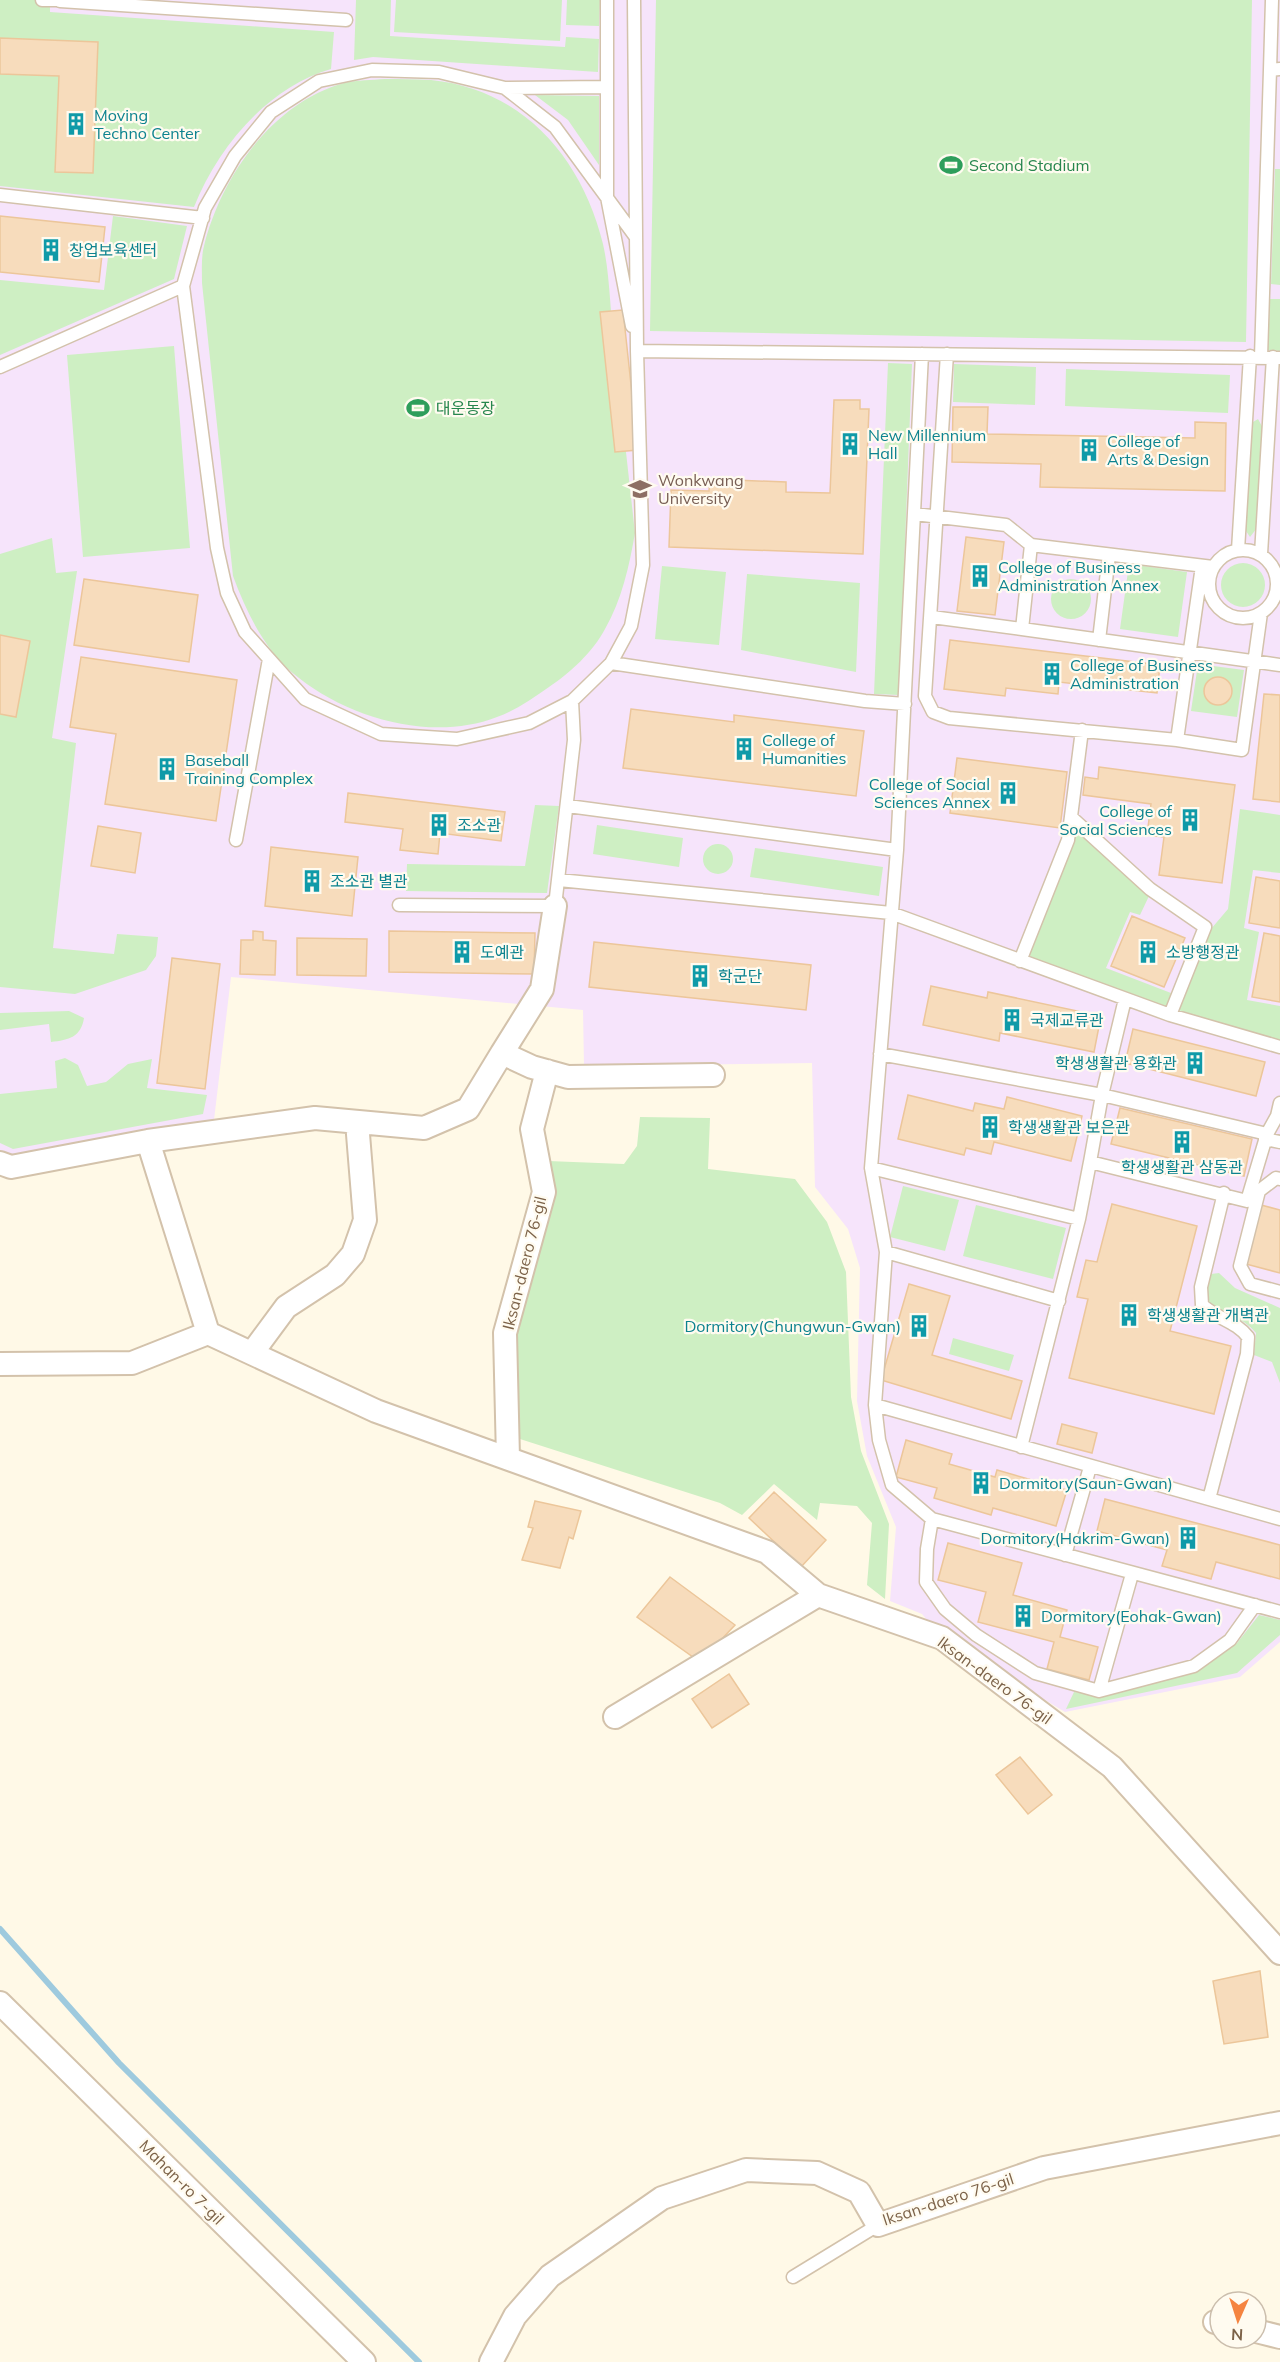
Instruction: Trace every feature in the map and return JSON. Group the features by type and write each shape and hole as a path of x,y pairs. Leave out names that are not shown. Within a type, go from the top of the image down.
{"street":[{"path":"0,1163 11,1167 148,1141 315,1118 424,1128 468,1109 542,989 555,906"},
{"path":"502,1053 532,1067 568,1077 713,1075"},
{"name":"Iksan-daero 76-gil","path":"508,1458 505,1333 544,1192 532,1129 547,1071"},
{"path":"252,1353 286,1307 335,1275 353,1254 365,1220 357,1122"},
{"path":"0,1364 132,1363 208,1332 148,1141"},
{"name":"Iksan-daero 76-gil","path":"208,1332 376,1411 767,1552 818,1595 942,1638 1112,1767 1280,1953"},
{"path":"615,1717 818,1595"},
{"name":"Mahan-ro 7-gil","path":"0,2003 363,2362"},
{"name":"Iksan-daero 76-gil","path":"491,2362 515,2316 550,2276 662,2198 746,2170 817,2173 859,2192 878,2225 1044,2168 1280,2123"}],"lane":[{"path":"42,0 346,20"},
{"path":"607,0 607,197 617,259 637,351"},
{"path":"606,87 505,88 439,72 372,70 319,81 272,112 235,156 205,208 183,286 217,548 227,593 244,632 305,699 381,734 457,739 529,723 572,701 611,663 631,626 643,565 635,236 634,0"},
{"path":"1260,554 1275,70 1272,0"},
{"path":"505,88 555,128 635,236"},
{"path":"0,195 202,218"},
{"path":"0,367 183,286"},
{"path":"637,351 1266,357"},
{"path":"922,354 897,850 871,1167 886,1252 875,1405 884,1462 892,1485 932,1519 1280,1612"},
{"path":"947,354 939,516 925,696 933,711 949,718 1177,740 1242,750 1262,613 1272,604 1278,584 1271,564 1260,554 1238,550 1220,558 1208,567 1190,652 1177,740"},
{"path":"1238,550 1266,357"},
{"path":"915,514 1006,525 1031,545 1208,567"},
{"path":"1022,629 1031,545"},
{"path":"1099,640 1109,555"},
{"path":"1208,567 1209,591 1221,611 1244,618 1262,613 1280,614"},
{"path":"932,617 1280,665"},
{"path":"236,840 269,659"},
{"path":"611,663 865,701 905,704"},
{"path":"399,905 555,906 574,740 572,701"},
{"path":"1020,961 1068,840 1082,730"},
{"path":"568,806 897,850"},
{"path":"1071,818 1150,889 1205,927 1170,1015"},
{"path":"559,880 891,914 1170,1015 1280,1047"},
{"path":"1021,1448 1079,1219 1102,1095 1125,999"},
{"path":"880,1054 1102,1095 1266,1136 1280,1142"},
{"path":"1090,1162 1224,1193 1248,1201 1266,1136 1277,1116 1280,1103"},
{"path":"871,1167 1079,1219"},
{"path":"1280,1179 1276,1178 1259,1191 1240,1266 1250,1284 1280,1292"},
{"path":"1209,1499 1248,1346 1248,1337 1239,1326 1215,1317 1202,1305 1201,1287 1224,1193"},
{"path":"886,1252 1059,1301"},
{"path":"875,1405 1021,1448 1280,1519"},
{"path":"1065,1555 1090,1467"},
{"path":"932,1519 927,1549 926,1582 945,1609 976,1635 1035,1673 1099,1691 1194,1666 1230,1640 1255,1605"},
{"path":"1099,1691 1132,1574"},
{"path":"793,2277 878,2225"}],"shaded area":[{"name":"Wonkwang University","path":"0,0 1280,0 1280,1642 1240,1677 1065,1712 942,1638 922,1614 890,1601 896,1527 867,1456 857,1401 860,1268 848,1229 815,1187 812,1063 584,1066 583,1010 231,977 214,1120 9,1156 0,1153"}],"green space":[{"path":"0,0 50,0 50,12 334,32 331,69 286,90 248,122 217,163 194,207 0,186"},
{"path":"356,0 391,0 390,36 565,47 566,37 599,39 598,72 373,57 354,60"},
{"path":"396,0 562,0 560,41 394,32"},
{"path":"567,0 600,0 599,26 566,25"},
{"name":"Second Stadium","path":"656,0 1252,0 1246,342 650,331"},
{"name":"대운동장","path":"385,79 431,80 464,86 494,97 520,113 544,133 564,157 580,183 603,244 609,281 635,533 627,570 611,618 600,638 573,669 511,711 472,724 446,727 394,722 343,705 320,692 287,668 267,645 251,618 233,576 202,283 203,250 212,220 223,194 253,146 294,107 318,93 344,83"},
{"path":"535,95 599,96 599,165 568,120"},
{"path":"1275,169 1280,169 1280,285 1271,284"},
{"path":"113,216 187,226 174,279 0,355 0,280 104,290"},
{"path":"1270,299 1280,299 1280,351 1268,350"},
{"path":"174,346 190,548 83,557 67,355"},
{"path":"888,363 912,364 899,695 874,694"},
{"path":"954,364 1036,367 1035,405 953,402"},
{"path":"1066,369 1230,375 1228,413 1065,406"},
{"path":"1258,419 1264,430 1257,528 1250,537 1244,528 1250,429 1253,422"},
{"path":"52,538 56,573 77,571 52,738 76,743 53,948 114,954 117,934 158,937 156,956 146,970 75,994 0,987 0,554"},
{"path":"1243,563 1258,570 1265,585 1258,600 1243,607 1228,600 1221,585 1228,570"},
{"path":"1129,564 1187,572 1178,637 1120,629"},
{"path":"662,566 726,572 719,645 655,639"},
{"path":"747,574 860,583 856,672 741,650"},
{"path":"1071,579 1079,580 1085,585 1090,591 1090,607 1085,613 1079,618 1071,619 1063,618 1057,613 1052,607 1051,599 1052,591 1057,585 1063,580"},
{"path":"1198,664 1244,670 1237,717 1191,711"},
{"path":"535,805 559,806 547,893 406,891 407,864 525,866"},
{"path":"1240,809 1280,815 1280,873 1253,870 1244,928 1259,932 1247,1000 1280,1006 1280,1041 1178,1010 1211,929 1228,909"},
{"path":"597,825 683,838 679,867 593,854"},
{"path":"1074,828 1149,896 1140,915 1130,912 1106,968 1171,993 1166,1008 1028,957 1073,843"},
{"path":"718,844 729,848 733,859 729,870 718,874 707,870 703,859 707,848"},
{"path":"755,848 883,867 879,896 750,877"},
{"path":"69,1011 84,1018 77,1033 63,1040 51,1042 49,1024 0,1030 0,1013"},
{"path":"65,1058 78,1065 87,1086 106,1082 128,1064 152,1059 147,1088 207,1095 203,1114 13,1149 0,1143 0,1094 57,1088 55,1061"},
{"path":"640,1117 710,1118 708,1169 795,1179 827,1222 846,1272 851,1397 861,1451 889,1524 885,1599 867,1585 872,1523 857,1506 820,1503 817,1520 774,1484 742,1515 720,1503 520,1439 514,1338 556,1194 548,1161 624,1164 637,1146"},
{"path":"903,1186 959,1200 945,1251 890,1237"},
{"path":"976,1205 1066,1228 1053,1279 963,1256"},
{"path":"1219,1273 1235,1288 1280,1308 1280,1383 1272,1362 1254,1355 1256,1333 1239,1319 1209,1302 1207,1286 1211,1274"},
{"path":"953,1338 1014,1355 1009,1371 949,1354"},
{"path":"1259,1615 1280,1620 1280,1635 1237,1673 1066,1709 1074,1692 1102,1695 1200,1670 1237,1643"}],"building":[{"name":"Moving Techno Center","path":"0,38 98,42 93,173 55,172 59,76 0,74"},
{"name":"창업보육센터","path":"0,216 105,227 99,282 0,272"},
{"path":"623,310 638,450 615,452 600,312"},
{"name":"New Millennium Hall","path":"834,400 860,400 860,409 869,409 863,554 669,547 671,490 709,491 710,479 786,482 786,492 830,493"},
{"name":"College of Arts & Design","path":"953,407 988,407 987,434 1195,438 1195,422 1226,423 1225,491 1040,487 1041,464 952,462"},
{"name":"College of Business Administration Annex","path":"966,537 1004,542 995,615 957,611"},
{"path":"84,579 198,595 189,662 74,645"},
{"path":"0,635 30,641 16,717 0,714"},
{"name":"College of Business Administration","path":"950,640 1160,665 1157,693 1059,682 1058,694 1006,688 1005,696 944,689"},
{"name":"Baseball Training Complex","path":"81,657 237,680 216,821 105,804 116,734 70,727"},
{"path":"1218,677 1228,681 1232,691 1228,701 1218,705 1208,701 1204,691 1208,681"},
{"path":"1264,694 1280,695 1280,802 1253,799"},
{"name":"College of Humanities","path":"631,709 734,722 734,715 864,731 856,796 623,768"},
{"name":"College of Social Sciences Annex","path":"957,758 1067,772 1060,828 950,813"},
{"name":"College of Social Sciences","path":"1099,767 1235,785 1222,883 1159,875 1164,837 1147,835 1151,804 1083,795 1085,777 1098,779"},
{"name":"조소관","path":"348,793 505,812 501,841 440,833 438,854 400,850 403,829 345,822"},
{"path":"98,826 141,833 135,873 91,866"},
{"name":"조소관 별관","path":"271,847 358,857 352,916 265,906"},
{"path":"1256,877 1280,881 1280,928 1249,923"},
{"name":"소방행정관","path":"1132,916 1185,938 1164,987 1111,966"},
{"path":"253,931 263,932 263,940 276,941 275,975 240,974 241,940 253,940"},
{"name":"도예관","path":"389,931 535,933 534,974 389,972"},
{"path":"1264,933 1280,936 1280,1002 1252,997"},
{"path":"297,938 367,939 366,976 297,975"},
{"name":"학군단","path":"594,942 811,965 806,1010 589,987"},
{"path":"172,958 220,964 205,1089 157,1083"},
{"name":"국제교류관","path":"931,986 987,998 988,992 1101,1016 1094,1052 1000,1033 999,1041 923,1025"},
{"name":"학생생활관 용화관","path":"1133,1029 1265,1062 1256,1096 1125,1063"},
{"name":"학생생활관 보은관","path":"908,1095 973,1111 975,1103 1004,1109 1007,1097 1082,1116 1071,1161 994,1142 991,1154 966,1148 964,1155 898,1139"},
{"name":"학생생활관 삼동관","path":"1120,1108 1252,1139 1244,1176 1111,1144"},
{"name":"학생생활관 개벽관","path":"1112,1204 1197,1226 1170,1331 1231,1346 1214,1414 1069,1378 1088,1299 1077,1297 1086,1260 1097,1262"},
{"path":"1261,1205 1280,1210 1280,1273 1246,1264"},
{"name":"Dormitory(Chungwun-Gwan)","path":"909,1284 950,1296 932,1355 1022,1381 1011,1419 881,1380"},
{"path":"1062,1424 1097,1433 1092,1453 1057,1444"},
{"name":"Dormitory(Saun-Gwan)","path":"906,1440 952,1454 949,1464 995,1477 997,1470 1067,1490 1056,1526 993,1508 991,1515 934,1498 937,1488 896,1477"},
{"path":"774,1492 826,1540 801,1567 749,1518"},
{"name":"Dormitory(Hakrim-Gwan)","path":"1105,1499 1280,1545 1280,1579 1216,1562 1211,1579 1162,1566 1167,1550 1097,1531"},
{"path":"535,1501 581,1511 573,1539 569,1537 560,1568 522,1560 533,1528 528,1527"},
{"name":"Dormitory(Eohak-Gwan)","path":"948,1543 1022,1563 1013,1595 1067,1610 1060,1637 1098,1647 1089,1680 1047,1669 1054,1642 978,1622 986,1592 938,1580"},
{"path":"670,1577 735,1625 700,1662 637,1617"},
{"path":"729,1674 749,1704 712,1728 692,1699"},
{"path":"1020,1757 1052,1795 1028,1814 996,1775"},
{"path":"1260,1971 1268,2037 1224,2044 1213,1981"}],"waterway":[{"path":"0,1929 119,2063 419,2362"}],"place":[{"name":"Moving Techno Center","path":"76,124"},
{"name":"Second Stadium","path":"951,165"},
{"name":"창업보육센터","path":"51,250"},
{"name":"대운동장","path":"418,408"},
{"name":"New Millennium Hall","path":"850,444"},
{"name":"College of Arts & Design","path":"1089,450"},
{"name":"Wonkwang University","path":"640,489"},
{"name":"College of Business Administration Annex","path":"980,576"},
{"name":"College of Business Administration","path":"1052,674"},
{"name":"College of Humanities","path":"744,749"},
{"name":"Baseball Training Complex","path":"167,769"},
{"name":"College of Social Sciences Annex","path":"1008,793"},
{"name":"College of Social Sciences","path":"1190,820"},
{"name":"조소관","path":"439,825"},
{"name":"조소관 별관","path":"312,881"},
{"name":"도예관","path":"462,952"},
{"name":"소방행정관","path":"1148,952"},
{"name":"학군단","path":"700,976"},
{"name":"국제교류관","path":"1012,1020"},
{"name":"학생생활관 용화관","path":"1195,1063"},
{"name":"학생생활관 보은관","path":"990,1127"},
{"name":"학생생활관 삼동관","path":"1182,1142"},
{"name":"학생생활관 개벽관","path":"1129,1315"},
{"name":"Dormitory(Chungwun-Gwan)","path":"919,1326"},
{"name":"Dormitory(Saun-Gwan)","path":"981,1483"},
{"name":"Dormitory(Hakrim-Gwan)","path":"1188,1538"},
{"name":"Dormitory(Eohak-Gwan)","path":"1023,1616"}]}
